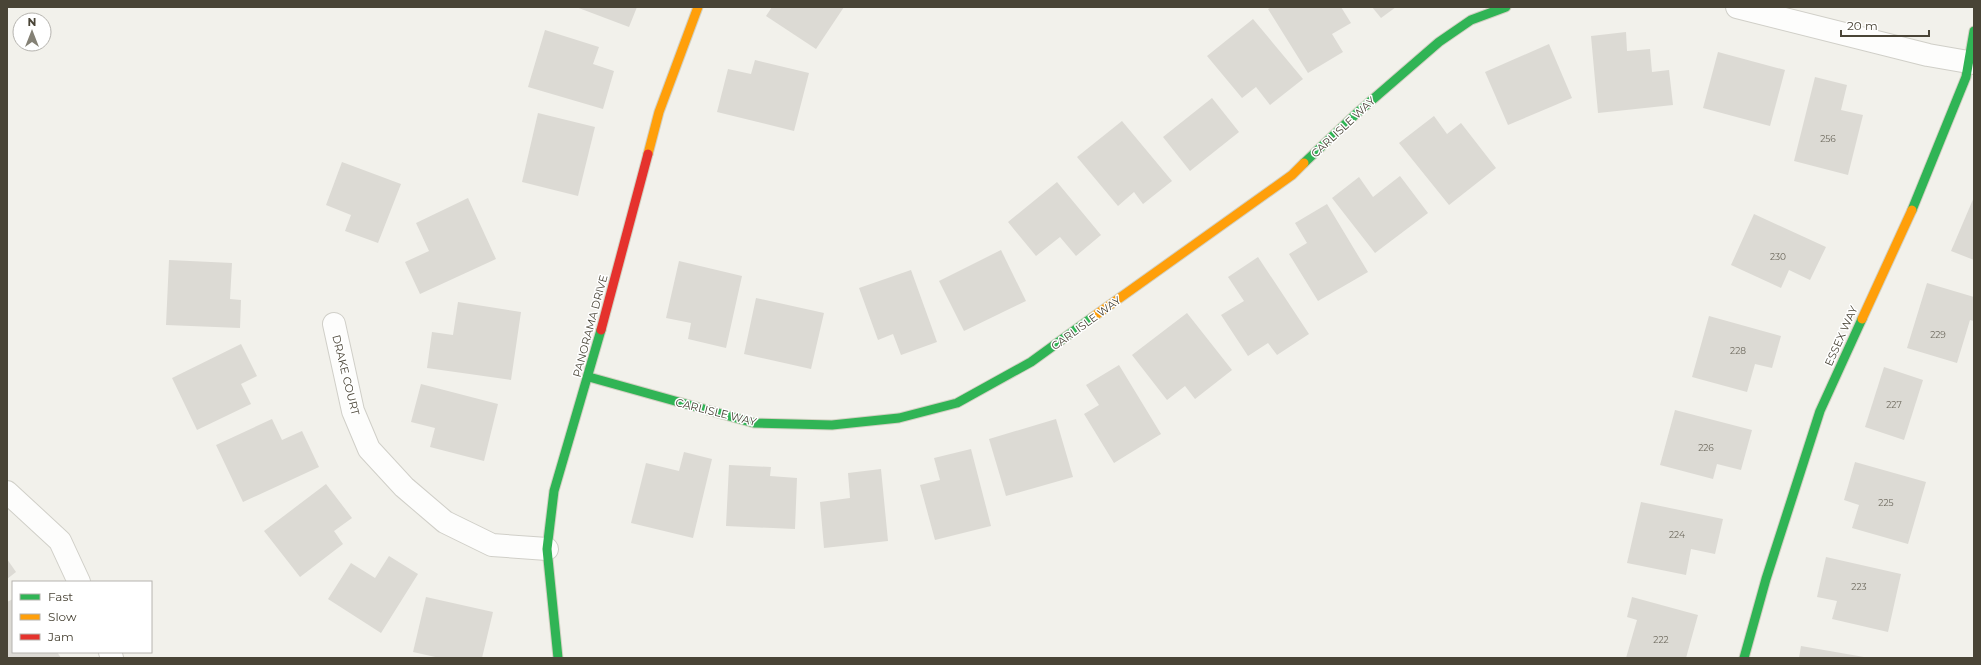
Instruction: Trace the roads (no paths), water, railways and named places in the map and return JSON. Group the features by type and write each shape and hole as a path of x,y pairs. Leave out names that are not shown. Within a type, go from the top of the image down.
{"street":[{"name":"PANORAMA DRIVE","path":"558,658 548,549 554,491 589,377 659,112 698,7"},
{"name":"CARLISLE WAY","path":"589,377 754,423 839,424 899,418 957,403 1032,362 1292,175 1357,113 1439,42 1471,20 1506,7"},
{"path":"1737,7 1928,55 1971,63"},
{"name":"ESSEX WAY","path":"1744,658 1766,579 1820,411 1917,198 1971,63 1974,31"},
{"name":"DRAKE COURT","path":"334,324 353,411 369,449 404,487 445,522 492,545 548,549"},
{"path":"7,492 60,541 79,581"}]}
